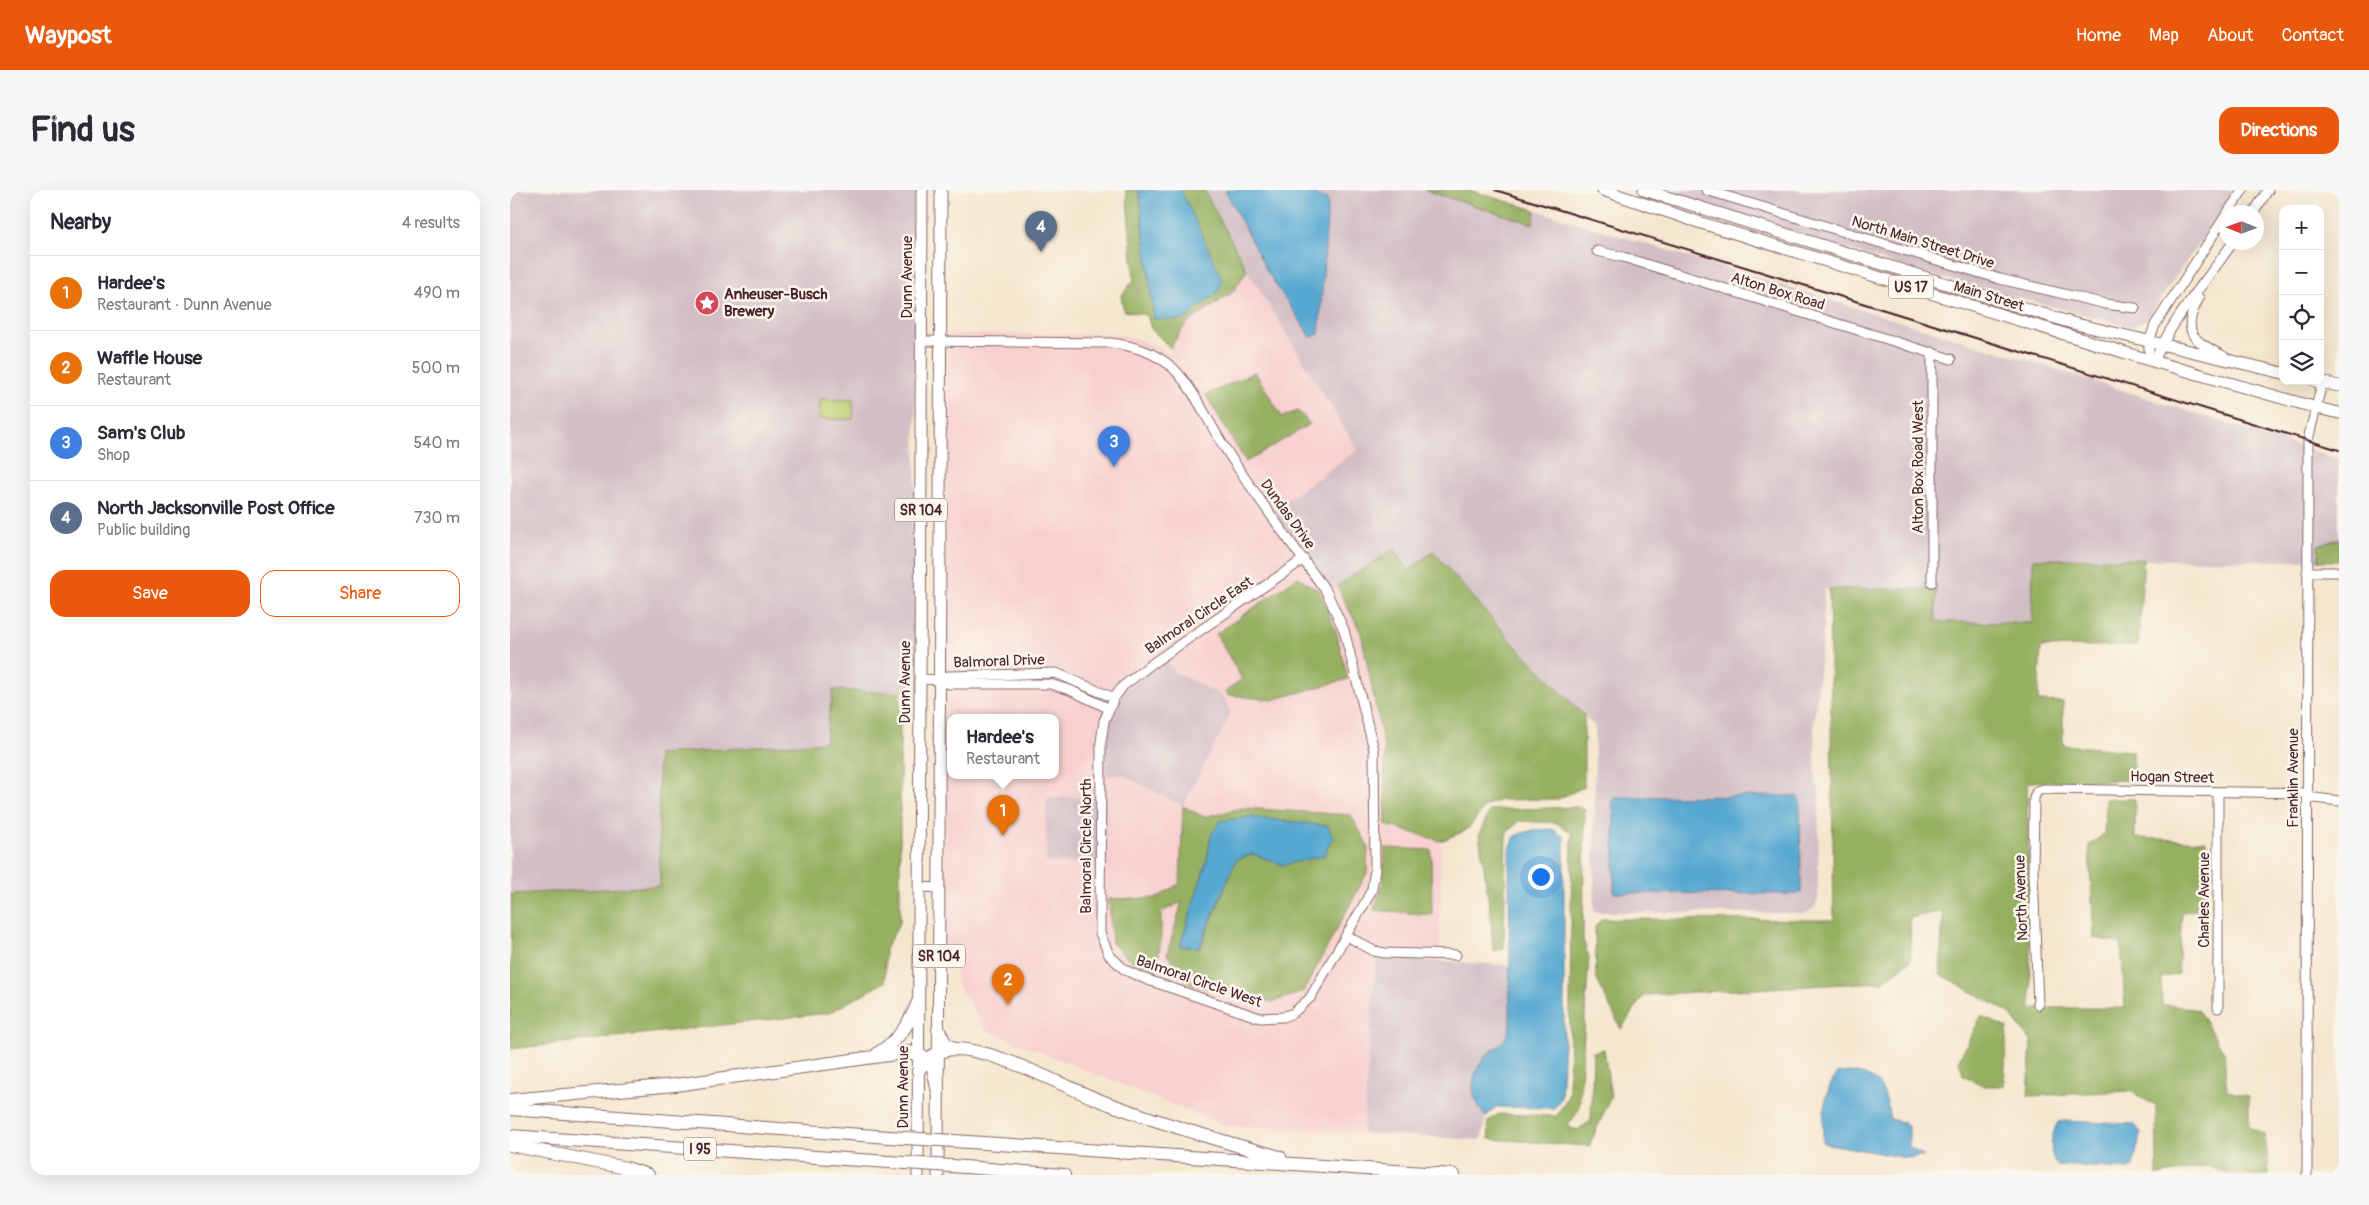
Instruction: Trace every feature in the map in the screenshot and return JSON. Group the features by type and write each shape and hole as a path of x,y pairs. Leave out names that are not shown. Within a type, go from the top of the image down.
{"highway":[{"path":"872,1057 901,1035 910,1022 918,1002"},
{"path":"938,1029 946,1044 954,1049 996,1057 1112,1105 1242,1147 1311,1164"},
{"path":"510,1100 675,1085 898,1052 928,1054 954,1049"},
{"path":"918,1071 928,1054"},
{"path":"928,1054 938,1092"},
{"name":"I 95","path":"510,1109 1454,1175"},
{"name":"I 95","path":"510,1136 1064,1175"},
{"path":"510,1145 626,1168 648,1175"}],"main road":[{"name":"Dunn Avenue","path":"922,190 920,905 918,1002 928,1054"},
{"name":"SR 104","path":"928,1054 938,1029 941,190"},
{"name":"Main Street","path":"1604,190 1695,221 2151,361 2338,413"},
{"name":"Main Street","path":"1644,190 2072,322 2155,344 2279,373"},
{"path":"2324,383 2339,386"},
{"name":"Dunn Avenue","path":"918,1071 918,1175"},
{"path":"938,1092 938,1175"}],"street":[{"name":"North Main Street Drive","path":"1706,190 2000,279 2106,304 2135,308"},
{"path":"2234,205 2243,190"},
{"path":"2258,205 2268,190"},
{"path":"2151,361 2155,344 2154,325 2219,228"},
{"path":"2228,250 2195,305 2190,319 2190,332 2200,343 2237,362"},
{"name":"Alton Box Road","path":"1597,252 1623,257 1951,359"},
{"path":"2155,344 2216,268"},
{"name":"Dundas Drive","path":"921,341 1111,343 1137,347 1156,355 1173,368 1187,386 1242,473 1326,591 1340,618 1376,759 1375,877 1366,900 1347,936"},
{"name":"Alton Box Road West","path":"1932,352 1932,582"},
{"name":"Franklin Avenue","path":"2307,1175 2308,440 2317,408 2319,385"},
{"name":"Balmoral Circle East","path":"1108,708 1123,686 1153,663 1304,559"},
{"path":"2307,572 2339,572"},
{"name":"Balmoral Drive","path":"940,680 948,676 1056,673 1114,698"},
{"name":"Balmoral Drive","path":"920,679 940,680 949,684 1050,684 1070,690 1108,708"},
{"name":"Balmoral Circle North","path":"1103,944 1100,933 1101,747 1104,721 1108,708"},
{"name":"Hogan Street","path":"2037,791 2044,789 2218,792 2307,795 2339,801"},
{"name":"North Avenue","path":"2037,791 2034,798 2033,872 2038,1005"},
{"name":"Charles Avenue","path":"2218,792 2218,1008"},
{"path":"920,887 939,888"},
{"path":"1347,936 1374,951 1456,955"},
{"name":"Balmoral Circle West","path":"1103,944 1117,964 1146,979 1260,1018 1272,1018 1293,1013 1304,1005 1347,936"}],"shaded area":[{"name":"Anheuser-Busch Brewery","path":"510,190 916,190 915,695 833,690 825,742 658,754 660,886 512,894 510,923"},
{"path":"1204,190 1424,190 1533,224 1535,210 2033,362 2339,459 2339,539 2319,545 2319,561 2034,559 2032,623 1936,622 1936,589 1824,589 1823,633 1814,724 1816,785 1819,788 1818,900 1814,908 1806,913 1594,912 1595,727 1511,641 1433,551 1409,570 1394,549 1337,586 1319,591 1272,510 1358,450 1247,270"},
{"path":"1656,190 2235,190 2225,205 2219,205 2219,213 2147,319 2132,327 1927,274"},
{"path":"1247,270 1358,450 1319,590 1337,586 1361,633 1384,747 1386,824 1441,841 1440,960 1376,957 1363,1133 1226,1126 986,1030 956,982 956,959 944,958 946,334 1112,334 1138,339 1168,353 1186,324 1233,292","holes":["1174,672 1223,696 1183,806 1122,775","1183,806 1204,817 1242,808 1167,955 1182,902 1161,912 1161,942 1109,900 1158,898 1180,883","1385,848 1431,915 1375,910 1383,882"]},
{"path":"1166,660 1174,672 1223,696 1231,713 1183,806 1122,775 1106,776 1107,735 1112,712 1126,689"},
{"path":"1106,797 1105,863 1046,862 1047,798"},
{"path":"1376,956 1390,959 1509,965 1510,1026 1507,1040 1482,1061 1475,1104 1486,1117 1481,1140 1363,1133"}],"green space":[{"path":"1126,190 1139,190 1154,319 1189,211 1181,190 1204,190 1247,270 1233,292 1186,324 1170,348 1151,329 1147,315 1124,311 1121,296 1134,280"},
{"path":"1424,190 1469,190 1535,210 1533,224"},
{"path":"1255,372 1282,417 1298,411 1310,424 1246,462 1206,395"},
{"path":"820,399 853,400 853,419 819,419"},
{"path":"2339,539 2339,561 2319,561 2318,545"},
{"path":"1394,549 1409,570 1433,551 1511,641 1584,715 1584,787 1558,799 1501,800 1485,806 1467,830 1441,841 1386,825 1384,747 1361,633 1337,586"},
{"path":"2033,559 2144,559 2138,645 2041,647 2038,701 2063,702 2063,745 2133,751 2133,780 2027,782 2031,1008 2125,1008 2121,943 2094,938 2089,845 2104,834 2106,799 2135,799 2135,838 2206,841 2204,909 2182,912 2178,974 2161,978 2162,1004 2198,1010 2224,1052 2227,1091 2249,1096 2249,1127 2265,1134 2269,1175 2229,1175 2210,1166 2157,1175 2156,1106 2130,1091 2028,1096 2031,1041 2008,1012 1940,974 1943,911 1910,918 1911,960 1882,982 1644,995 1621,1029 1596,978 1595,927 1602,919 1834,920 1829,589 1936,589 1936,622 2032,623"},
{"path":"1298,577 1319,591 1336,631 1348,679 1272,700 1228,695 1226,691 1242,679 1216,634"},
{"path":"833,690 900,693 900,923 885,949 885,982 829,1013 510,1049 512,894 660,886 658,754 825,742"},
{"path":"1183,806 1204,817 1242,808 1351,815 1368,846 1367,873 1303,992 1272,1002 1189,984 1167,955 1182,902 1161,912 1161,942 1155,969 1130,960 1112,943 1109,899 1157,898 1180,883","holes":["1211,836 1283,865 1253,854 1236,860 1200,948 1180,946 1207,860"]},
{"path":"1577,807 1585,810 1583,940 1589,957 1579,1110 1567,1127 1578,1130 1591,1120 1593,1052 1604,1049 1611,1097 1589,1146 1489,1139 1488,1121 1499,1114 1557,1116 1569,1094 1572,833 1557,823 1519,821 1506,834 1504,949 1493,951 1491,918 1479,834 1490,810"},
{"path":"1385,848 1431,850 1432,915 1374,910 1383,882"},
{"path":"1981,1016 2007,1028 2004,1086 1984,1086 1963,1075 1959,1060"}],"water":[{"path":"1139,190 1181,190 1222,279 1219,291 1184,320 1154,319"},
{"path":"1225,190 1300,190 1326,198 1328,203 1319,334 1311,337 1268,273"},
{"path":"1797,796 1800,802 1801,892 1797,894 1614,893 1614,812 1611,803 1614,797"},
{"path":"1250,817 1328,826 1333,838 1323,856 1283,865 1253,854 1236,860 1199,948 1180,946 1207,860 1211,836 1220,821"},
{"path":"1552,829 1564,837 1564,1043 1561,1098 1554,1108 1495,1107 1486,1117 1474,1097 1473,1083 1482,1061 1505,1039 1510,1026 1509,850 1516,835 1533,830"},
{"path":"1849,1072 1869,1077 1880,1086 1884,1092 1890,1119 1904,1122 1909,1127 1909,1147 1924,1156 1906,1158 1823,1143 1826,1097 1838,1073"},
{"path":"2058,1122 2134,1124 2141,1132 2133,1167 2128,1169 2057,1165 2052,1156 2052,1138"}],"railway":[{"path":"1495,190 2339,450"}],"place":[{"name":"North Jacksonville Post Office","path":"1041,252"},
{"name":"Anheuser-Busch Brewery","path":"707,303"},
{"name":"Sam's Club","path":"1114,467"},
{"name":"Hardee's","path":"1003,836"},
{"name":"Waffle House","path":"1008,1005"}]}
